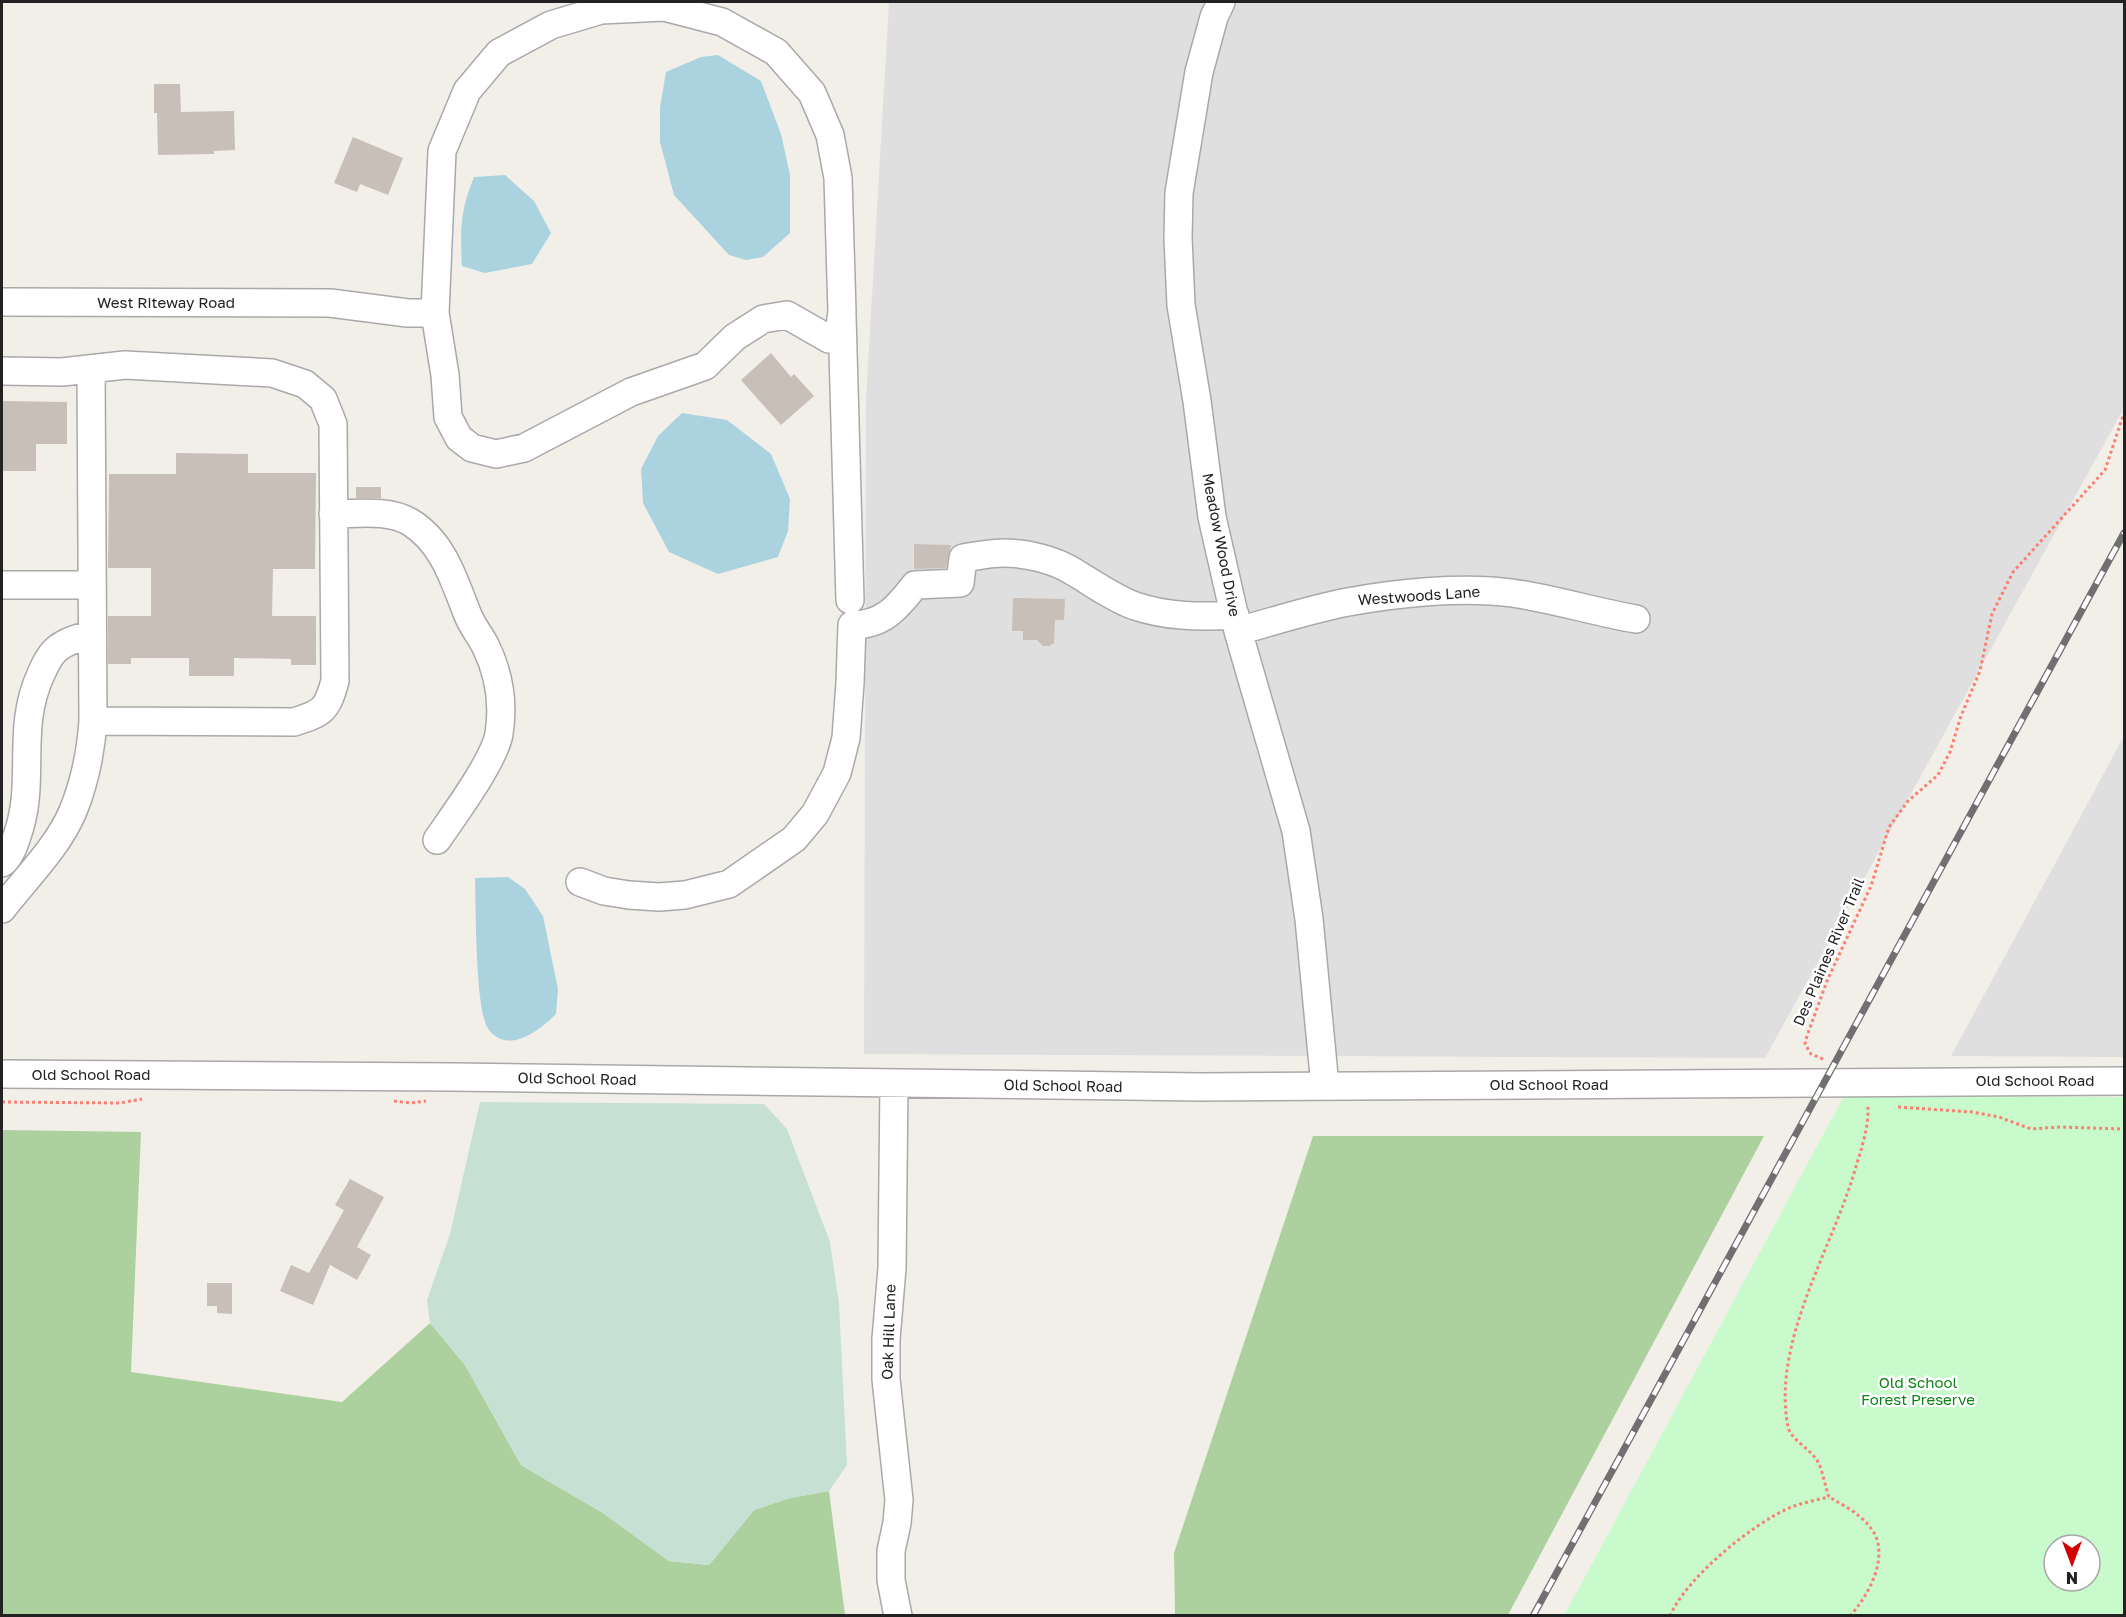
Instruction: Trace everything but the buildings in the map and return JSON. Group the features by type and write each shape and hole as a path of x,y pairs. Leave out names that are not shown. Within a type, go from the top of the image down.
{"street":[{"name":"Meadow Wood Drive","path":"1221,2 1214,17 1199,72 1179,193 1178,238 1181,305 1197,401 1212,517 1236,623 1296,831 1309,919 1325,1086"},
{"path":"842,312 840,328 835,336 829,339 787,315 763,319 735,337 705,366 631,392 524,448 496,454 472,448 459,438 448,417 445,375 435,314 442,151 467,91 499,53 551,25 601,10 664,7 722,22 776,52 812,93 830,135 838,178 842,312 850,600"},
{"name":"West Riteway Road","path":"2,302 330,303 408,314 435,314"},
{"path":"2,371 62,372 125,365 272,373 305,384 323,399 333,424 335,681 328,703 314,716 294,722 93,721"},
{"path":"2,909 51,848 73,812 92,746 91,370"},
{"path":"333,514 392,514 411,523 434,543 451,571 467,614 485,645 496,671 501,693 499,735 492,754 437,840"},
{"name":"Westwoods Lane","path":"580,882 604,891 629,895 659,897 686,895 729,884 794,839 815,814 837,773 846,738 852,625 865,625 896,611 915,585 960,583 963,558 1004,553 1030,556 1054,562 1073,571 1098,588 1133,605 1164,614 1236,623 1348,602 1465,590 1510,592 1636,619"},
{"path":"2,585 92,585"},
{"path":"2,864 13,847 25,802 26,730 29,706 35,686 46,664 58,648 76,638 92,635"},
{"path":"2,864 38,864"},
{"name":"Old School Road","path":"2,1074 1200,1087 2124,1081"},
{"name":"Oak Hill Lane","path":"894,1083 892,1268 886,1340 886,1378 899,1500 891,1551 891,1580 898,1616"}],"path":[{"name":"Des Plaines River Trail","path":"1824,1060 1810,1054 1805,1044 1806,1036 1827,981 1871,886 1889,827 1908,801 1938,776 1950,752 1960,716 1980,671 1992,614 2013,572 2105,470 2124,413"},
{"path":"1850,1616 1869,1589 1877,1567 1879,1548 1871,1528 1851,1510 1829,1497 1817,1461 1789,1430 1785,1389 1795,1335 1815,1274 1849,1192 1869,1120 1866,1082"},
{"path":"1890,1106 1972,1112 1999,1117 2031,1129 2060,1127 2124,1129"},
{"path":"1670,1616 1676,1601 1731,1544 1788,1508 1829,1497"}],"shaded area":[{"path":"889,2 2124,2 2124,408 1765,1058 864,1054 866,400"},
{"path":"2124,736 2124,1057 1951,1056"}],"green space":[{"name":"Old School Forest Preserve","path":"1844,1096 2124,1097 2124,1615 1564,1616"},
{"path":"480,1102 764,1104 787,1129 830,1242 839,1304 847,1465 829,1491 790,1498 754,1510 709,1565 669,1561 603,1513 521,1465 465,1365 430,1323 427,1300 450,1234"},
{"path":"2,1130 141,1132 131,1372 342,1402 430,1323 465,1365 521,1465 603,1513 669,1561 709,1565 754,1510 790,1498 829,1491 845,1615 2,1616"},
{"path":"1313,1136 1764,1136 1508,1615 1175,1615 1174,1553"}],"water":[{"path":"718,55 761,81 781,134 790,175 790,233 763,257 746,260 729,255 674,195 660,142 660,107 666,72 701,57"},
{"path":"505,175 534,201 551,233 532,264 485,273 462,266 462,221 474,177"},
{"path":"682,413 727,420 771,454 790,499 788,531 778,557 718,574 669,552 643,503 641,469 658,436"},
{"path":"508,877 525,889 543,916 558,989 556,1014 533,1033 515,1040 497,1037 489,1030 484,1020 477,958 475,878"}],"railway":[{"path":"1533,1616 2124,533"}]}
